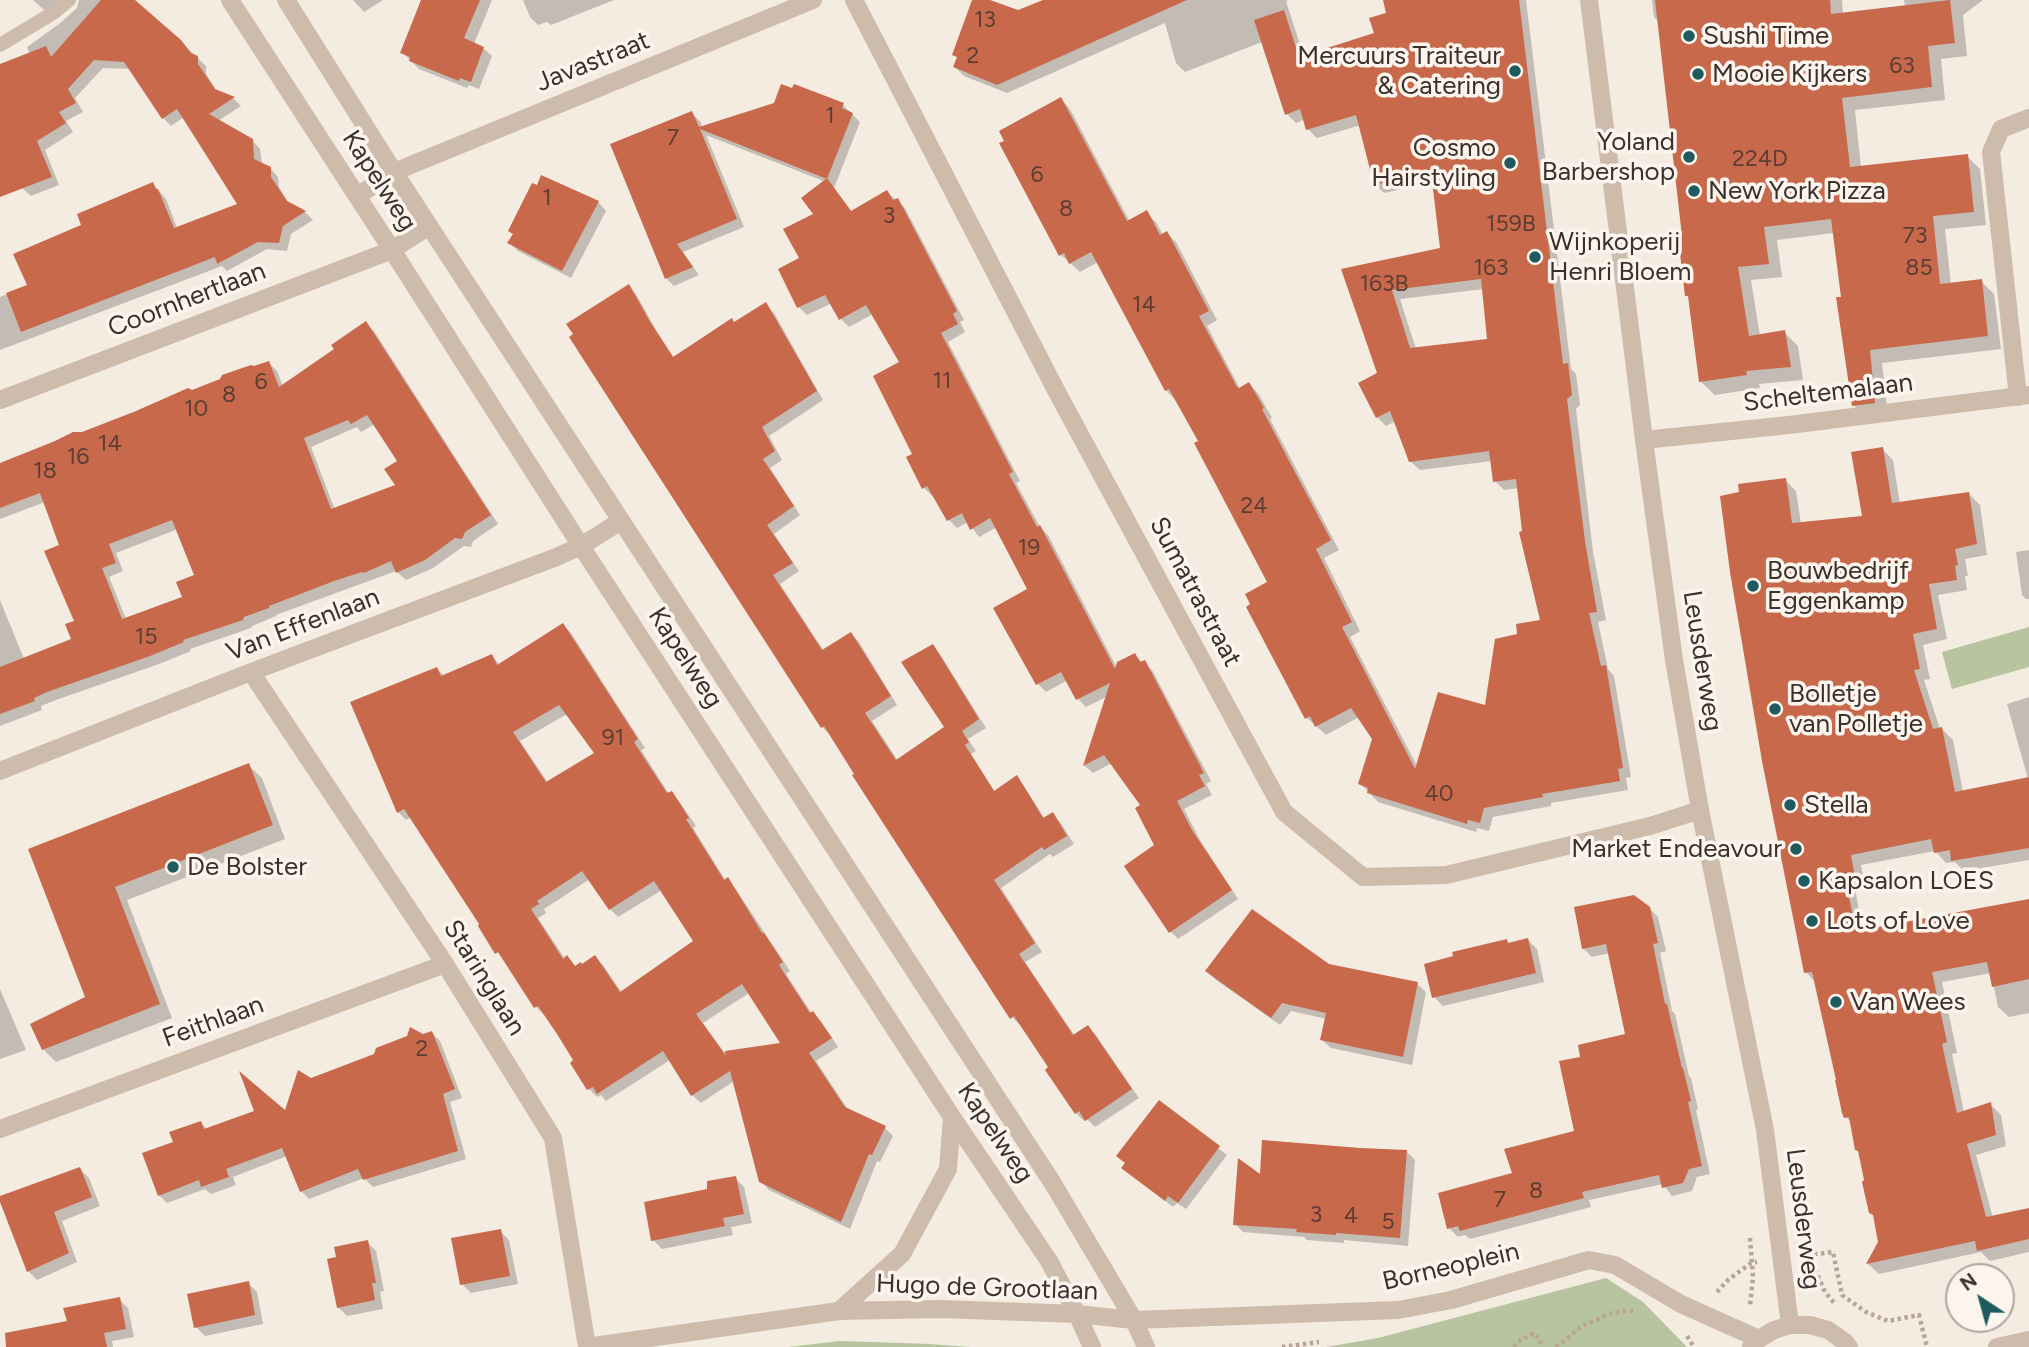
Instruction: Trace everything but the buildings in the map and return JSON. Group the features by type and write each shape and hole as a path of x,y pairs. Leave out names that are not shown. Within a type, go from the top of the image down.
{"street":[{"name":"Kapelweg","path":"230,0 581,546 952,1117 1049,1261 1092,1347"},
{"name":"Kapelweg","path":"286,0 394,172 1052,1182 1134,1320 1146,1347"},
{"name":"Javastraat","path":"357,196 394,172 813,0"},
{"name":"Sumatrastraat","path":"854,0 1058,394 1284,812 1363,877 1446,875 1650,826 1700,810"},
{"name":"Leusderweg","path":"1589,0 1674,660 1700,810 1762,1110 1790,1325"},
{"name":"Scheltemalaan","path":"1644,440 2024,396 1991,152 2001,129 2029,118"},
{"name":"Coornhertlaan","path":"0,400 392,250 429,226"},
{"name":"Van Effenlaan","path":"0,772 251,672 554,558 581,546 621,521"},
{"name":"Staringlaan","path":"251,672 445,964 553,1138 587,1347"},
{"name":"Feithlaan","path":"0,1129 445,964"},
{"name":"Hugo de Grootlaan","path":"839,1311 902,1254 948,1169 952,1117"},
{"name":"Borneoplein","path":"1134,1320 1398,1310 1451,1300 1589,1260 1615,1265 1755,1343 1773,1330 1790,1325"},
{"name":"Hugo de Grootlaan","path":"587,1347 839,1311 940,1308 1077,1314 1134,1320"},
{"path":"1790,1325 1810,1325 1828,1331 1849,1347"},
{"path":"1997,1347 2029,1340"}],"lane":[{"path":"0,45 53,13 69,0"}],"path":[{"path":"1694,1347 1684,1332 1728,1280 1751,1263 1833,1252 1842,1295 1866,1312 1888,1321 1919,1315 1927,1347"},
{"path":"1556,1347 1582,1325 1612,1313 1645,1310"},
{"path":"1514,1347 1516,1343 1534,1334 1542,1347"}],"green space":[{"path":"2029,627 2029,667 1952,689 1942,652"},
{"path":"1606,1278 1643,1302 1687,1347 1326,1347 1378,1338"},
{"path":"840,1341 930,1344 970,1347 788,1347"}],"place":[{"name":"Sushi Time","path":"1689,36"},
{"name":"Mercuurs Traiteur & Catering","path":"1515,71"},
{"name":"Mooie Kijkers","path":"1698,74"},
{"name":"Yoland Barbershop","path":"1689,157"},
{"name":"Cosmo Hairstyling","path":"1510,163"},
{"name":"New York Pizza","path":"1694,191"},
{"name":"Wijnkoperij Henri Bloem","path":"1535,257"},
{"name":"Bouwbedrijf Eggenkamp","path":"1753,586"},
{"name":"Bolletje van Polletje","path":"1775,709"},
{"name":"Stella","path":"1790,805"},
{"name":"Market Endeavour","path":"1796,849"},
{"name":"De Bolster","path":"173,867"},
{"name":"Kapsalon LOES","path":"1804,881"},
{"name":"Lots of Love","path":"1812,921"},
{"name":"Van Wees","path":"1836,1002"}]}
